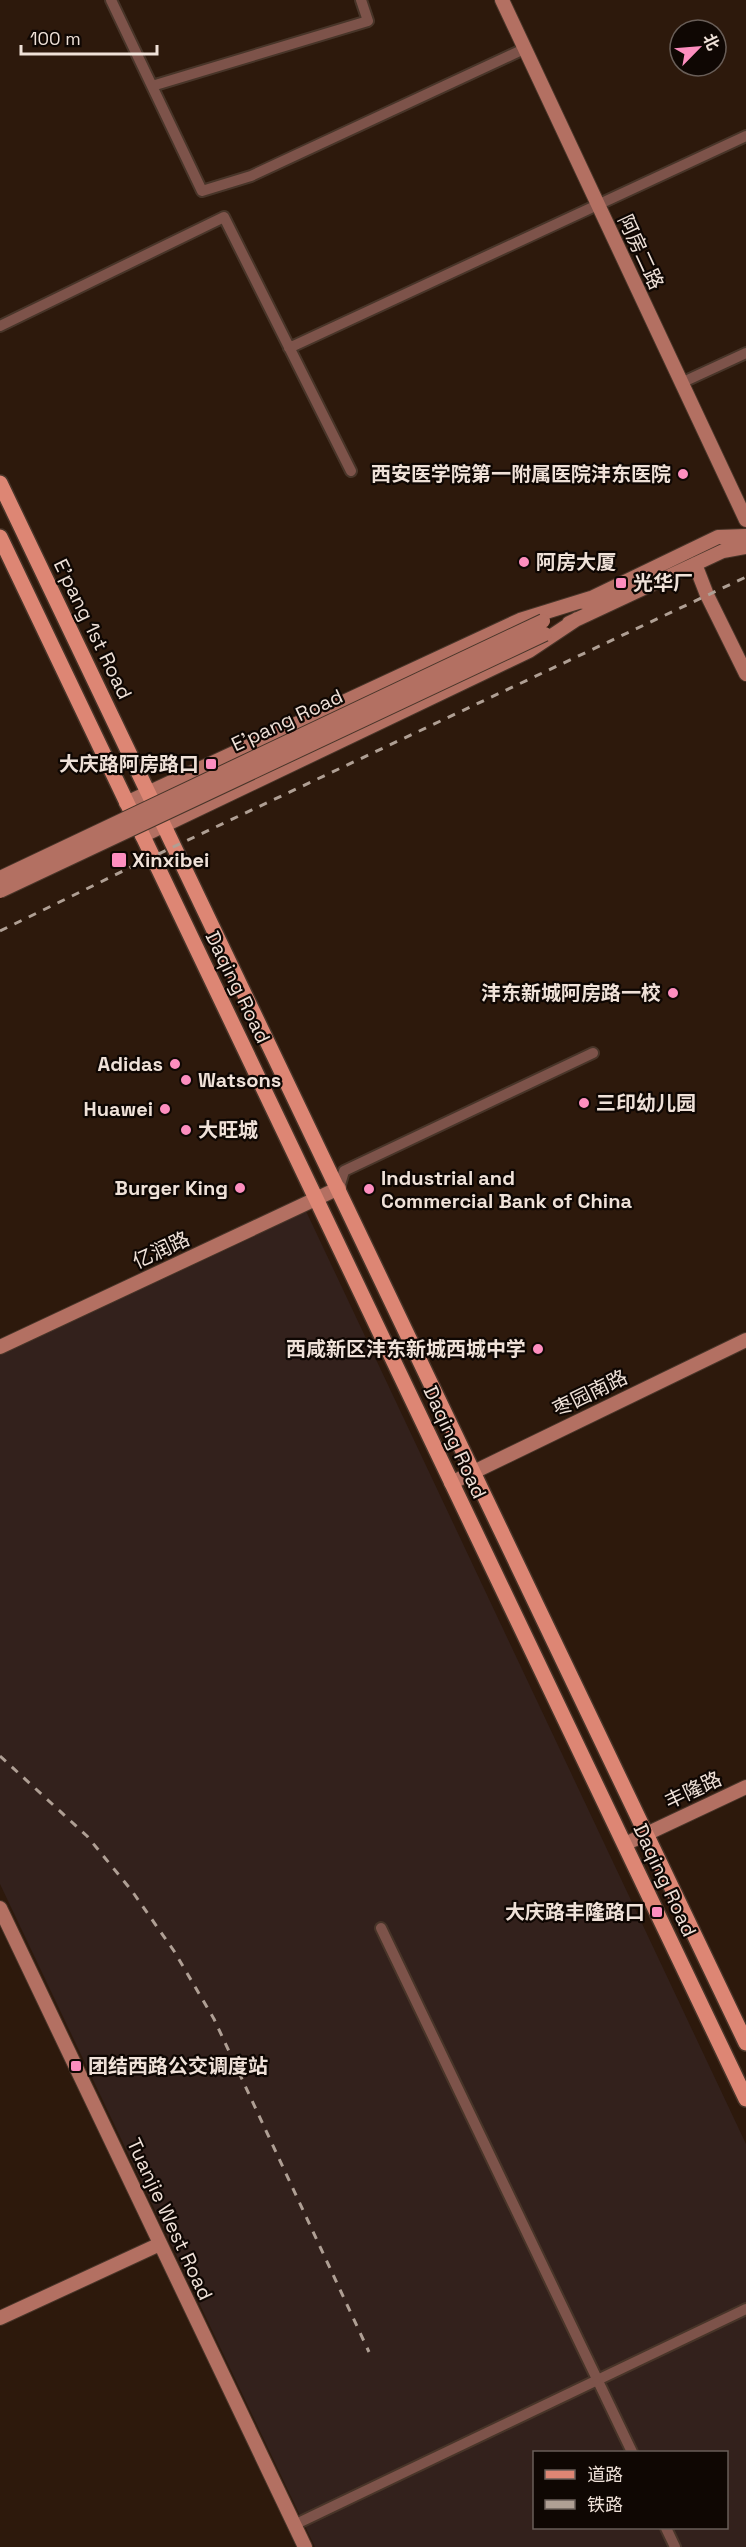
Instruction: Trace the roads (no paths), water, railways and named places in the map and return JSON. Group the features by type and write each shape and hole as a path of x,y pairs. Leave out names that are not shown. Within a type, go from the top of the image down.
{"main road":[{"name":"阿房二路","path":"502,0 746,520"},
{"name":"E'pang 1st Road","path":"0,483 148,793"},
{"name":"E'pang Road","path":"0,891 544,628 591,598 718,537 746,536"},
{"path":"0,537 126,803"},
{"name":"E'pang Road","path":"142,836 529,651 577,619 723,551 746,547"},
{"path":"695,564 707,595 746,674"},
{"name":"E'pang Road","path":"126,803 520,620 591,598"},
{"name":"E'pang Road","path":"0,878 544,628 577,619"},
{"name":"Daqing Road","path":"148,793 339,1188 746,2043"},
{"name":"Daqing Road","path":"126,803 317,1198 746,2099"},
{"name":"亿润路","path":"0,1347 339,1188"},
{"name":"枣园南路","path":"451,1483 746,1340"},
{"name":"丰隆路","path":"625,1844 746,1787"},
{"name":"Tuanjie West Road","path":"0,1908 305,2547"},
{"path":"0,2318 160,2244"}],"street":[{"path":"111,0 202,191 251,176 524,49"},
{"path":"152,86 368,21 361,0"},
{"path":"289,348 746,136"},
{"path":"0,326 224,217 351,471"},
{"path":"681,383 746,352"},
{"path":"339,1188 344,1171 593,1053"},
{"path":"381,1928 632,2451"},
{"path":"294,2525 746,2309"},
{"path":"666,2529 675,2547"}],"railway":[{"path":"0,931 746,577"},
{"path":"0,1756 87,1836 132,1891 174,1951 214,2019 369,2352"}],"place":[{"name":"西安医学院第一附属医院沣东医院","path":"683,474"},
{"name":"阿房大厦","path":"524,562"},
{"name":"光华厂","path":"621,583"},
{"name":"大庆路阿房路口","path":"211,764"},
{"name":"Xinxibei","path":"119,860"},
{"name":"沣东新城阿房路一校","path":"673,993"},
{"name":"Adidas","path":"175,1064"},
{"name":"Watsons","path":"186,1080"},
{"name":"三印幼儿园","path":"584,1103"},
{"name":"Huawei","path":"165,1109"},
{"name":"大旺城","path":"186,1130"},
{"name":"Burger King","path":"240,1188"},
{"name":"Industrial and Commercial Bank of China","path":"369,1189"},
{"name":"西咸新区沣东新城西城中学","path":"538,1349"},
{"name":"大庆路丰隆路口","path":"657,1912"},
{"name":"团结西路公交调度站","path":"76,2066"}]}
